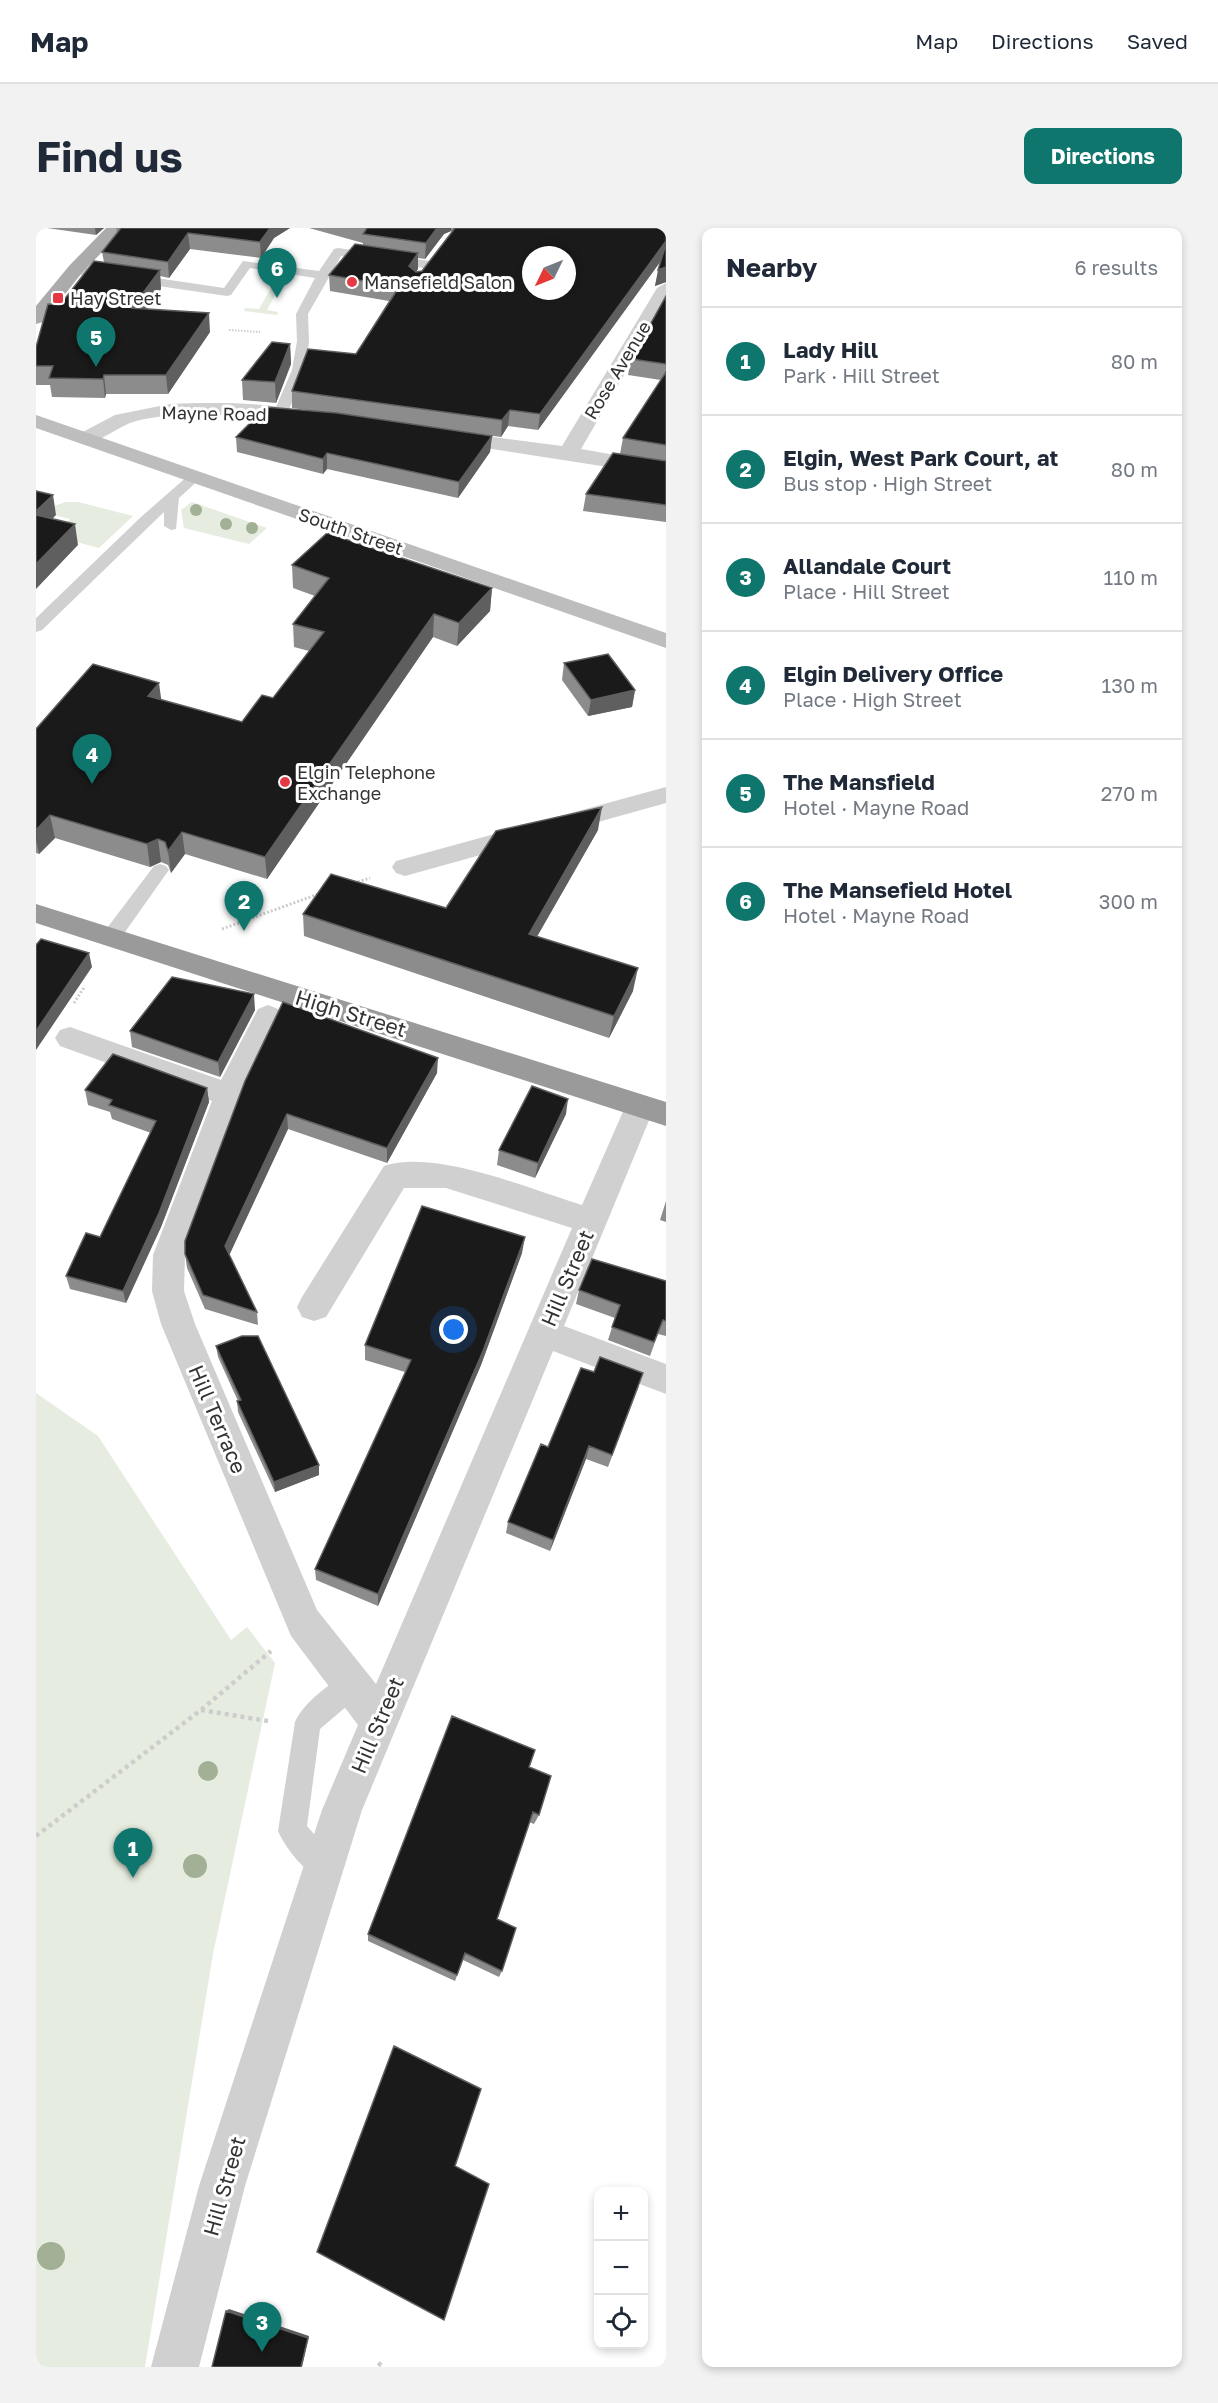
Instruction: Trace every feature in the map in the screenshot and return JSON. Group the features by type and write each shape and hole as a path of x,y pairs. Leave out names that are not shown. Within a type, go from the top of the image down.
{"highway":[{"name":"High Street","path":"36,913 653,1110"}],"main road":[{"path":"36,318 75,270 117,228"}],"street":[{"name":"Rose Avenue","path":"568,453 666,288"},
{"name":"Mayne Road","path":"86,438 127,417 148,413 212,411 326,419"},
{"name":"South Street","path":"36,421 666,641"},
{"path":"428,434 568,453 666,470"},
{"path":"405,867 666,795"},
{"name":"Hill Terrace","path":"268,1016 229,1095 169,1255 168,1291 178,1324 304,1623 379,1720"},
{"path":"70,1038 229,1095"},
{"name":"Hill Street","path":"175,2367 222,2186 342,1810 591,1221 653,1110"},
{"path":"314,1308 395,1175 446,1176 591,1221"},
{"path":"544,1333 666,1378"}],"lane":[{"path":"280,414 299,370 303,341 302,314 322,275 338,252 430,265"},
{"path":"75,270 227,292 247,264 322,275"},
{"path":"36,627 195,477"},
{"path":"171,526 172,497"},
{"path":"111,937 160,870"},
{"path":"324,1868 292,1831 294,1813 308,1722 352,1685"}],"path":[{"path":"229,330 260,332"},
{"path":"350,884 405,867"},
{"path":"222,929 328,891"},
{"path":"36,1836 201,1710 304,1623"}],"shaded area":[{"path":"278,276 285,276 267,310 278,312 277,315 244,311 245,308 259,309"},
{"path":"66,502 78,502 133,516 99,548 54,536 70,519 38,511"},
{"path":"192,502 267,528 249,544 184,528 181,510"},
{"path":"36,1393 98,1436 231,1640 247,1627 275,1663 213,1954 145,2367 36,2367"}],"building":[{"path":"121,228 270,228 260,242 188,233 168,262 102,252"},
{"path":"367,228 437,228 426,243 363,234"},
{"path":"455,228 666,228 666,241 540,414 510,410 502,420 292,391 308,349 356,354 399,287 329,275 355,244 418,253 409,266 416,272 422,271"},
{"path":"666,244 666,267 658,270"},
{"path":"94,261 160,270 132,308 209,313 166,375 104,375 103,379 49,378 53,366 36,366 36,347 48,304 60,305"},
{"path":"666,296 666,364 631,359"},
{"path":"272,342 290,344 275,382 242,380"},
{"path":"666,372 666,445 623,438"},
{"path":"266,407 337,413 492,436 459,482 327,453 323,459 236,437"},
{"path":"613,453 666,461 666,505 586,494"},
{"path":"36,491 53,495 36,511"},
{"path":"36,515 75,524 36,564"},
{"path":"327,533 492,588 459,623 434,614 265,857 182,832 168,851 165,842 158,839 147,844 50,815 36,830 36,729 93,664 159,683 148,696 242,722 262,695 273,698 324,632 293,624 329,578 292,565"},
{"path":"608,654 635,690 591,700 564,663"},
{"path":"602,807 529,934 638,968 614,1016 303,914 331,874 446,908 496,831"},
{"path":"41,939 89,953 36,1031 36,945"},
{"path":"172,977 254,994 218,1062 130,1031"},
{"path":"283,1002 438,1058 387,1148 287,1114 225,1246 257,1312 203,1295 185,1254 185,1241 245,1081"},
{"path":"113,1054 207,1088 159,1213 123,1291 66,1276 86,1233 100,1237 156,1121 109,1105 112,1100 85,1090"},
{"path":"532,1086 568,1099 538,1163 499,1150"},
{"path":"422,1206 525,1237 483,1351 378,1594 315,1569 411,1360 365,1345"},
{"path":"592,1259 666,1281 666,1321 663,1320 654,1342 612,1327 620,1305 579,1290"},
{"path":"242,1336 258,1336 319,1465 274,1482 237,1401 241,1400 216,1346"},
{"path":"600,1357 643,1373 612,1455 589,1446 553,1540 508,1522 541,1444 548,1447 581,1368 594,1372"},
{"path":"452,1716 535,1750 529,1767 551,1776 539,1815 533,1812 497,1919 516,1928 502,1971 465,1953 457,1975 368,1934"},
{"path":"394,2046 481,2089 455,2166 489,2184 444,2320 317,2252"},
{"path":"226,2311 308,2338 301,2367 212,2367"}],"place":[{"name":"Mansefield Salon","path":"352,282"},
{"name":"Hay Street","path":"58,298"},
{"name":"The Mansefield Hotel","path":"277,298"},
{"name":"The Mansfield","path":"96,367"},
{"name":"Elgin Telephone Exchange","path":"285,782"},
{"name":"Elgin Delivery Office","path":"92,784"},
{"name":"Elgin, West Park Court, at","path":"244,931"},
{"name":"Lady Hill","path":"133,1878"},
{"name":"Allandale Court","path":"262,2352"}]}
